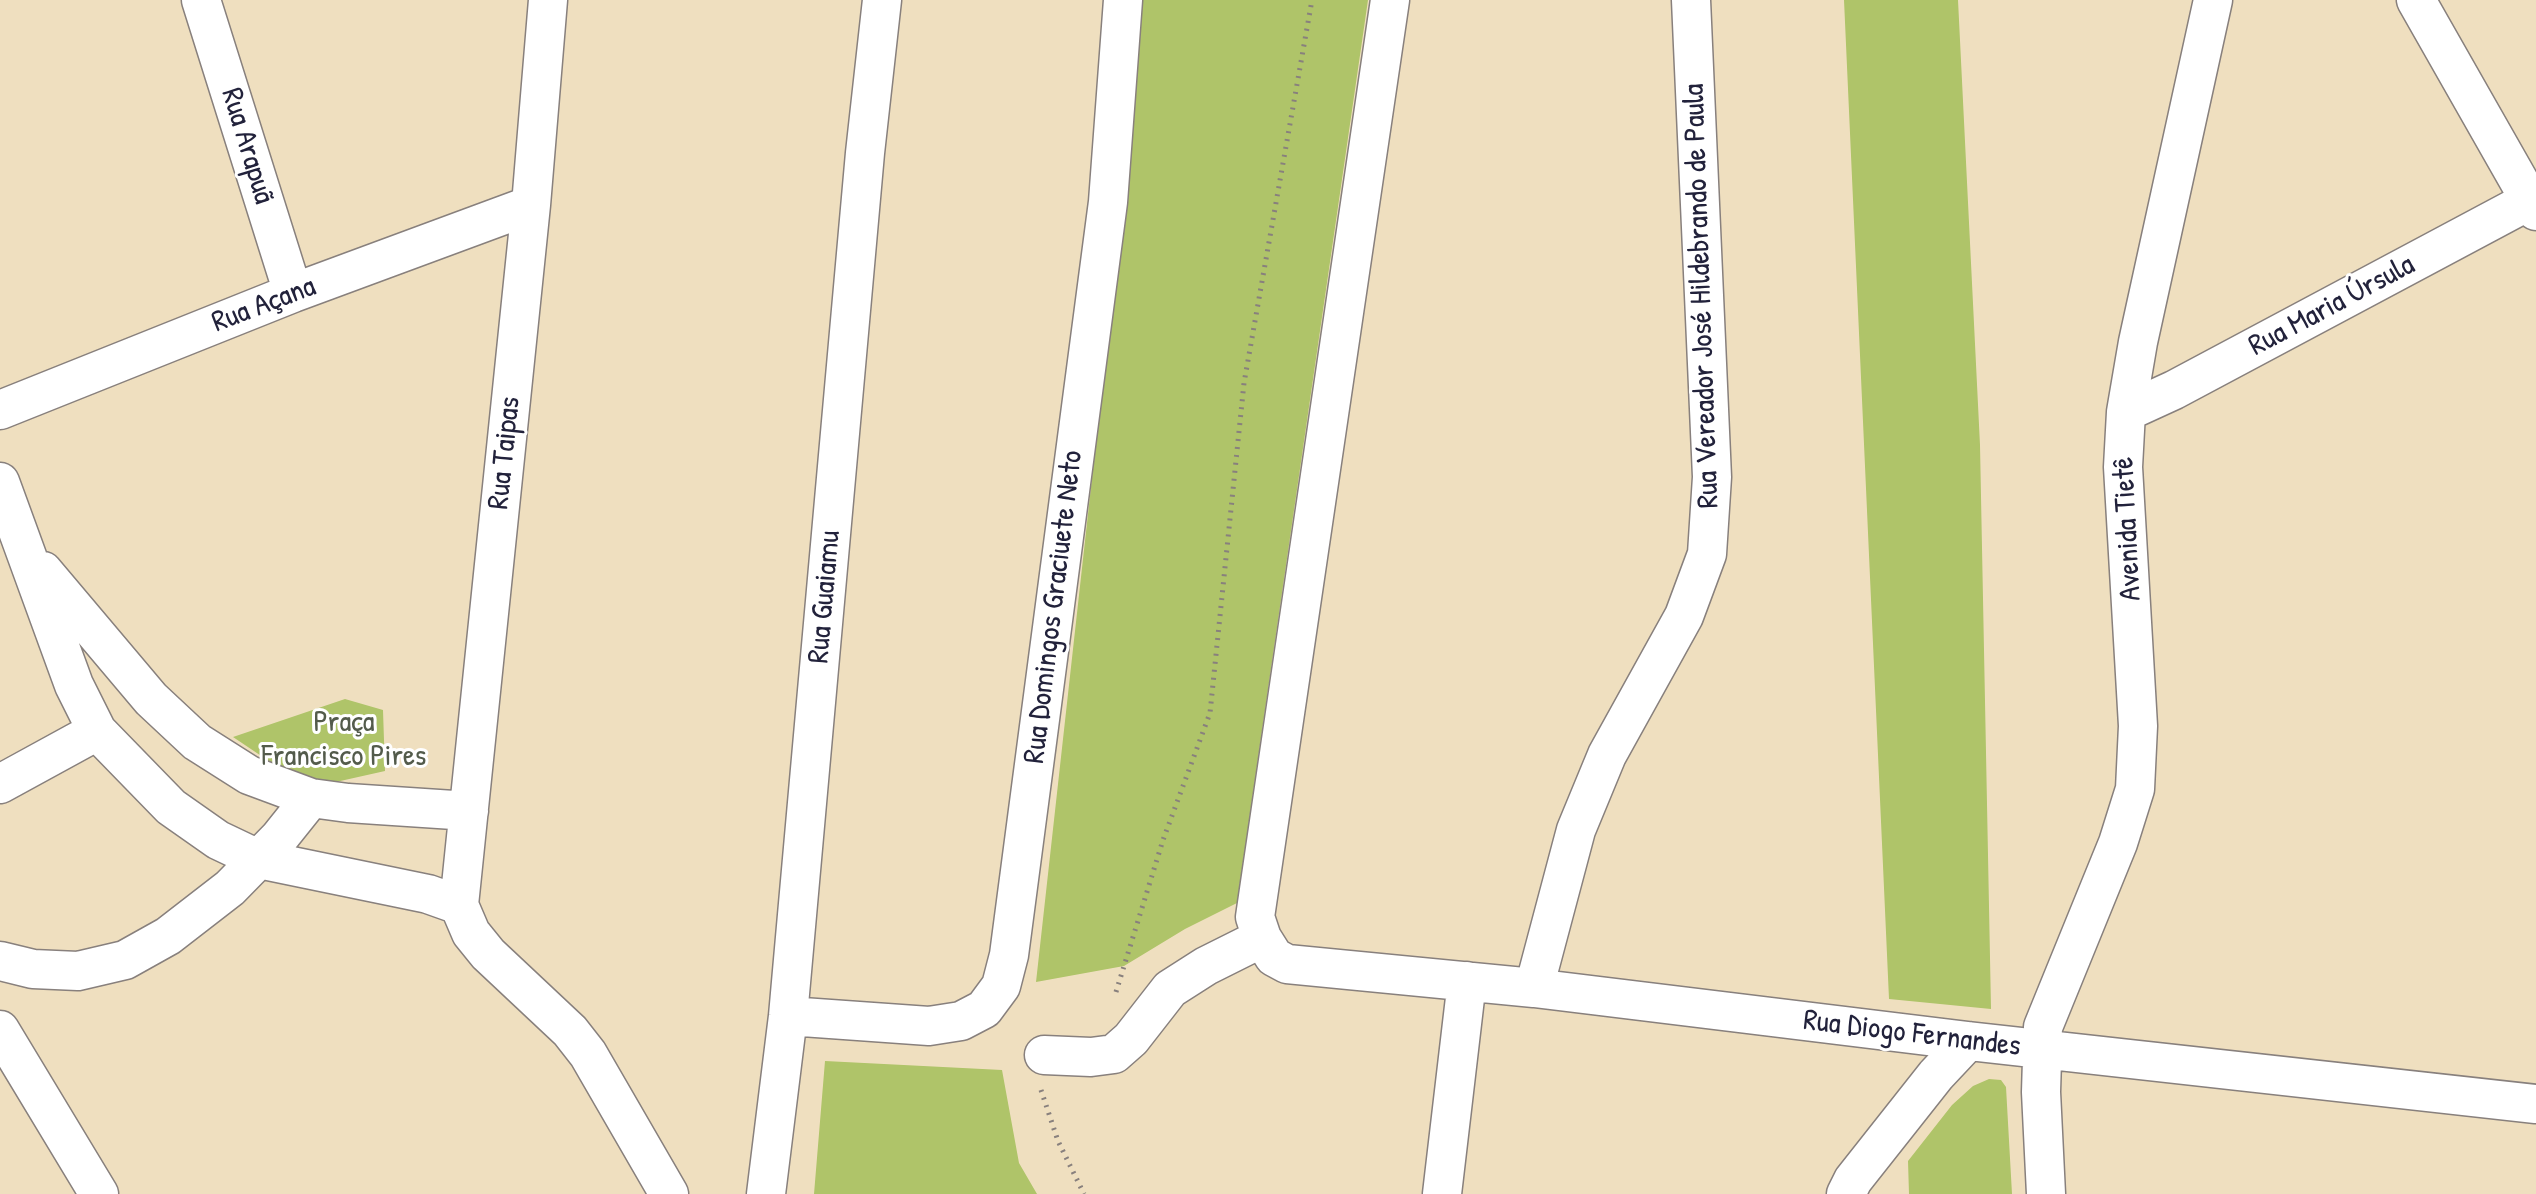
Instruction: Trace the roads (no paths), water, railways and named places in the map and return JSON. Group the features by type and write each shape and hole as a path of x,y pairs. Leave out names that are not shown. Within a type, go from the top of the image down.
{"street":[{"name":"Rua Arapuã","path":"201,0 293,293"},
{"name":"Rua Taipas","path":"459,905 531,205 548,0"},
{"name":"Rua Guaiamu","path":"766,1194 788,1016 865,153 882,0"},
{"name":"Rua Domingos Graciuete Neto","path":"788,1016 929,1026 961,1021 984,1009 1001,986 1011,939 1108,202 1123,0"},
{"path":"1044,1055 1091,1057 1114,1054 1131,1039 1170,989 1206,966 1275,951 1255,917 1390,0"},
{"name":"Rua Vereador José Hildebrando de Paula","path":"1534,988 1576,830 1607,755 1684,616 1707,554 1712,477 1691,0"},
{"name":"Avenida Tietê","path":"2046,1194 2041,1049 2048,1011 2118,843 2135,789 2138,726 2123,467 2126,412 2138,342 2213,0"},
{"path":"2416,0 2534,203"},
{"name":"Rua Maria Úrsula","path":"2126,412 2534,203"},
{"name":"Rua Açana","path":"0,410 293,293 531,205"},
{"path":"0,482 74,685 97,731 171,807 218,840 258,859 428,894 459,905 471,933 488,954 563,1024 588,1054 669,1194"},
{"path":"25,549 151,699 197,742 249,775 311,798 469,811"},
{"path":"0,784 97,731"},
{"path":"0,961 33,969 78,971 125,960 168,936 230,888 311,798"},
{"name":"Rua Diogo Fernandes","path":"1275,951 1467,981 2536,1104"},
{"path":"1442,1194 1467,981"},
{"path":"0,1030 99,1194"},
{"path":"1846,1194 1853,1180 1936,1075 1968,1041"}],"park label":[{"name":"Praça Francisco Pires","path":"344,740"}]}
